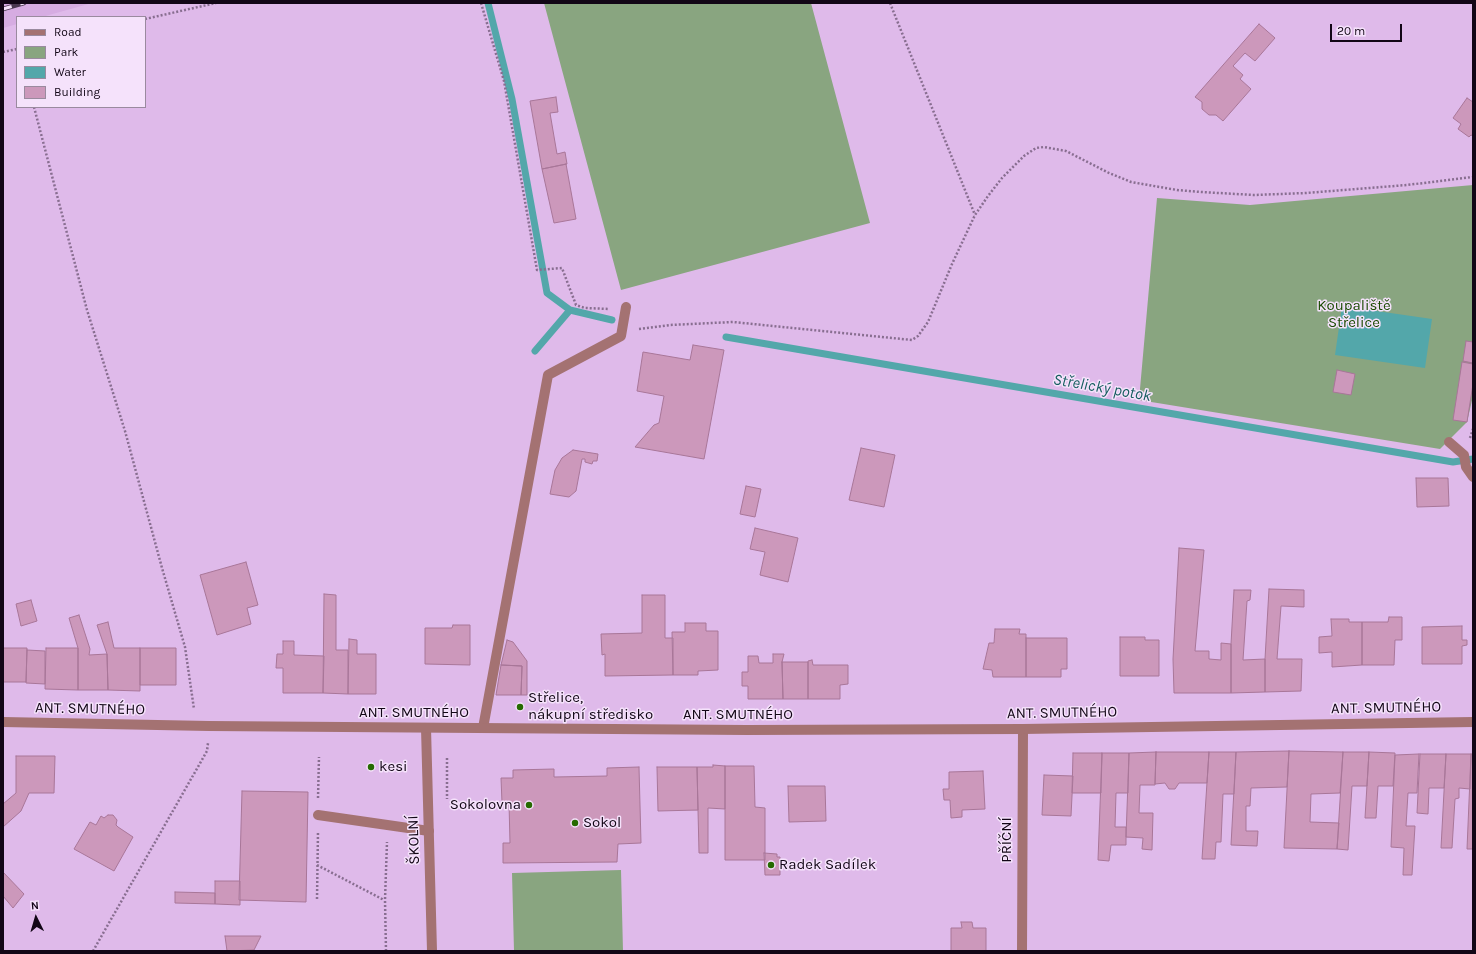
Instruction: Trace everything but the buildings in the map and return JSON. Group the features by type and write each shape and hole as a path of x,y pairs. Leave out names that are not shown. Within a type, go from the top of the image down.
{"street":[{"path":"483,728 548,375 621,336 625,309"},
{"path":"1449,442 1464,455 1466,467 1473,477"},
{"name":"ANT. SMUTNÉHO","path":"3,722 194,726 747,730 1023,729 1473,722"},
{"name":"ŠKOLNÍ","path":"426,728 432,951"},
{"name":"PŘÍČNÍ","path":"1022,951 1023,729"},
{"path":"318,815 429,831"}],"path":[{"path":"146,19 216,3"},
{"path":"481,3 504,81 537,270 562,268 576,305 585,308 625,309"},
{"path":"890,3 975,215"},
{"path":"3,52 16,49"},
{"path":"34,108 87,310 125,431 185,647 194,702 194,726"},
{"path":"622,327 638,329 678,324 733,322 912,340 918,336 928,322 952,264 975,215 1002,178 1024,156 1036,148 1044,147 1066,152 1131,182 1177,190 1254,196 1314,193 1473,176"},
{"path":"93,951 207,751 209,726"},
{"path":"386,951 384,900 387,825"},
{"path":"317,865 384,900"}],"shaded area":[{"path":"3,3 92,3 46,16 16,16 16,24 3,28"}],"green space":[{"path":"544,3 811,3 870,223 621,290"},
{"name":"Koupaliště Střelice","path":"1473,185 1473,396 1467,422 1440,449 1139,400 1157,198 1250,205"},
{"path":"621,870 623,951 514,951 512,873"}],"water":[{"path":"1342,306 1432,319 1425,368 1335,355"}],"waterway":[{"path":"488,3 512,99 547,293 570,310"},
{"name":"Střelický potok","path":"535,351 570,310 612,320"},
{"name":"Střelický potok","path":"726,337 1453,462 1473,459"}],"railway":[{"path":"3,9 24,3"}],"place":[{"name":"Střelice, nákupní středisko","path":"520,707"},
{"name":"kesi","path":"371,767"},
{"name":"Sokolovna","path":"529,805"},
{"name":"Sokol","path":"575,823"},
{"name":"Radek Sadílek","path":"771,865"}]}
